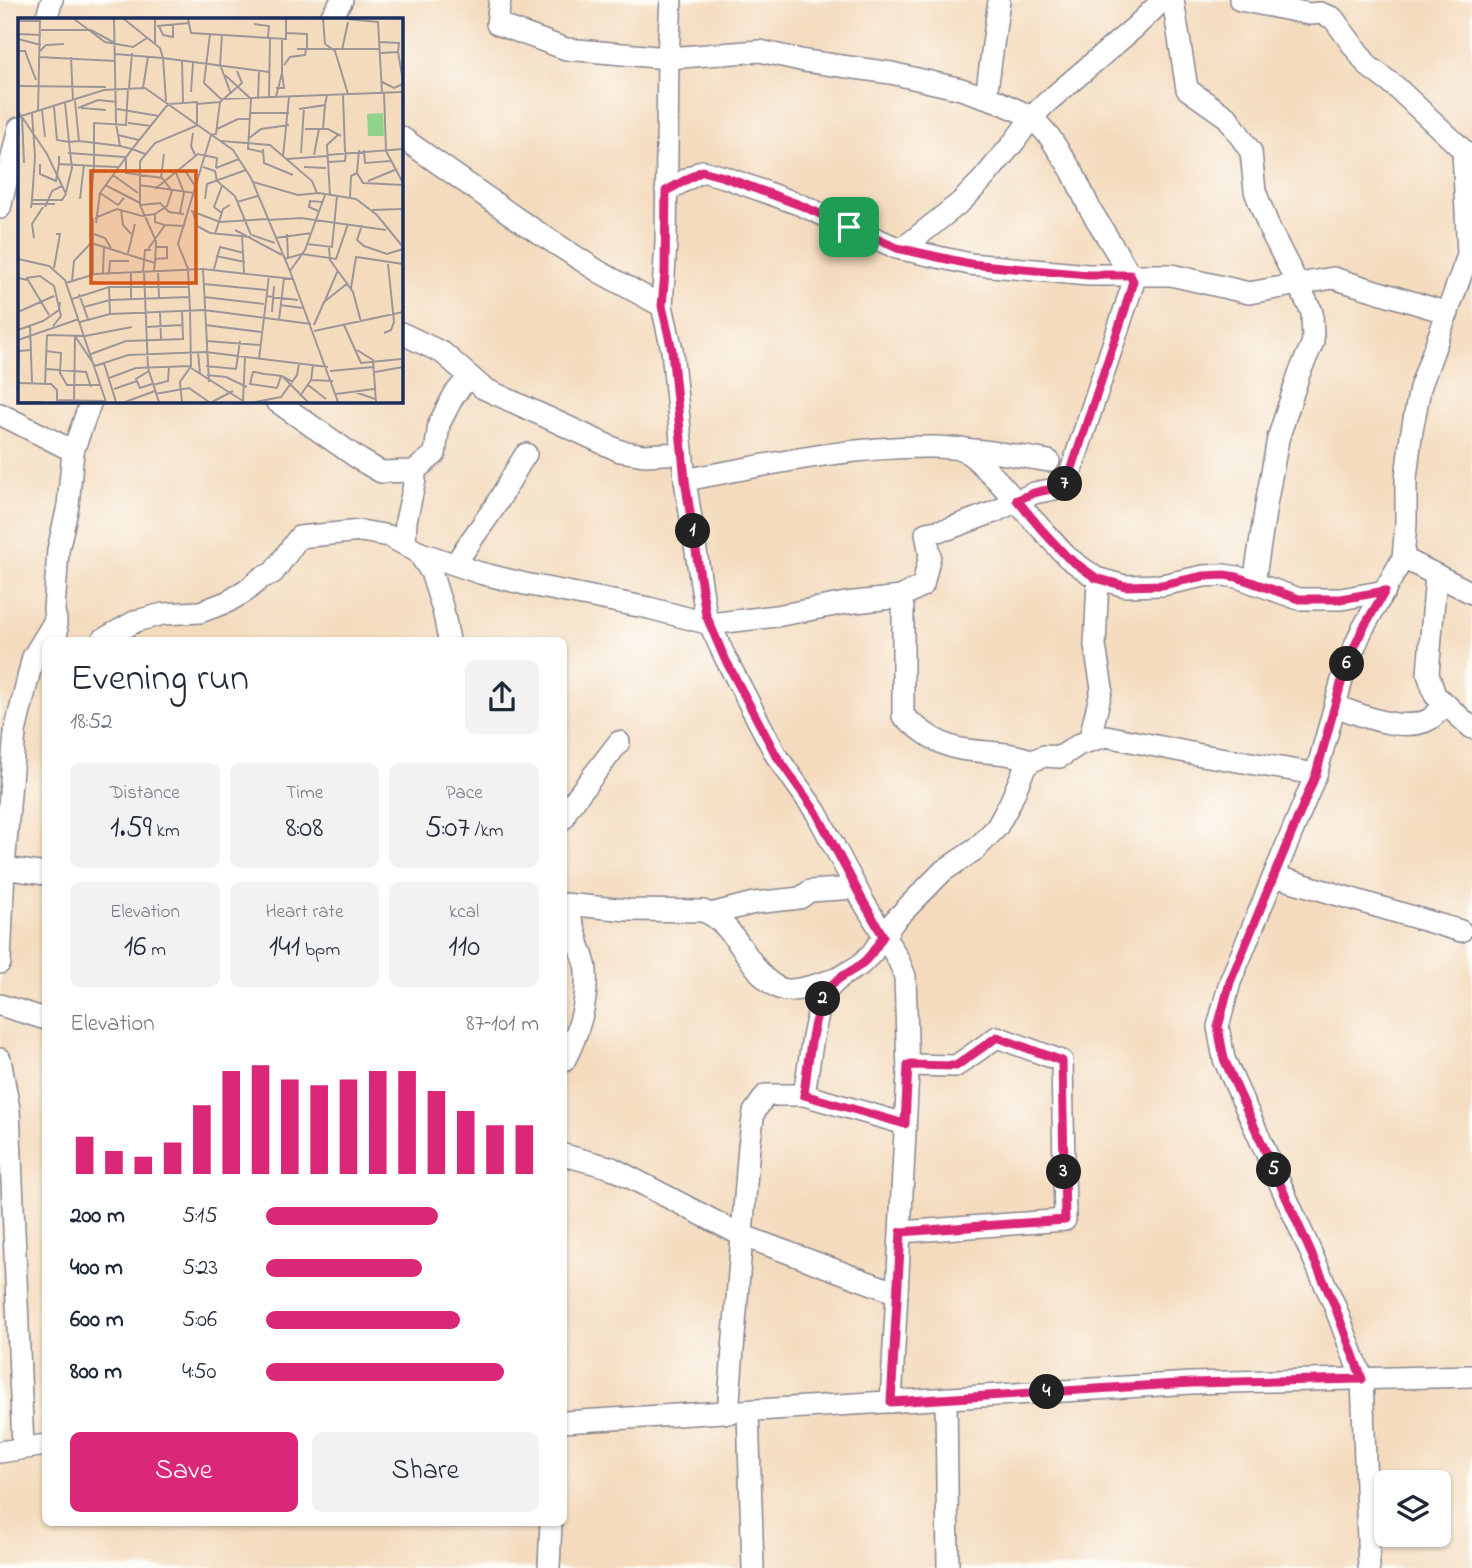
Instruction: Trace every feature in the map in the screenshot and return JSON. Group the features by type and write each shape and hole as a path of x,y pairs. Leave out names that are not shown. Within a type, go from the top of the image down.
{"street":[{"path":"46,18 52,0"},
{"path":"331,18 342,0"},
{"path":"107,637 136,621 163,614 200,612 227,602 273,573 299,537 361,531 389,536 411,548 480,573 649,608 710,624 901,597 923,585 930,555 926,533 948,529 1034,493 1060,488 1065,483 1133,281 1090,209 1072,171 1049,136 1032,117 997,100 961,89 891,73 805,61 760,51 668,58 566,49 497,24 500,0"},
{"path":"671,0 662,306 672,350 685,480 706,615 724,657 776,755 816,812 905,976 908,1065 891,1402"},
{"path":"986,97 999,0"},
{"path":"1134,28 1137,0"},
{"path":"897,248 907,245 962,201 1046,103 1163,0"},
{"path":"1173,0 1187,89 1228,118 1251,152 1255,191 1270,230 1312,312 1313,342 1299,374 1278,439 1254,583"},
{"path":"1240,0 1310,14 1320,13 1333,18 1368,66 1396,87 1463,150 1470,249 1420,388 1406,478 1403,558 1362,630 1345,669 1316,774 1230,982 1218,1027 1224,1059 1334,1304 1362,1379 1368,1568"},
{"path":"0,208 18,132"},
{"path":"402,138 530,227 598,271 662,306"},
{"path":"666,191 702,171 800,205 897,248 970,264 1088,275 1171,275 1249,293 1332,278 1448,313"},
{"path":"402,333 443,352 483,388 620,451 644,455 682,453"},
{"path":"277,402 381,472 414,471 435,454 439,424 454,395 469,377"},
{"path":"57,630 54,610 58,550 68,506 73,451 91,402"},
{"path":"0,414 73,451"},
{"path":"685,480 802,458 927,447 1011,454 1049,461"},
{"path":"962,449 1017,500 1067,557 1098,579 1125,586 1162,585 1204,576 1224,575 1299,599 1341,599 1385,591"},
{"path":"456,564 526,454"},
{"path":"414,471 415,480 406,521 411,548 431,572 448,637"},
{"path":"1403,558 1472,593"},
{"path":"1436,575 1428,674 1435,695 1472,728"},
{"path":"1089,741 1101,688 1095,646 1098,579"},
{"path":"901,597 902,716 927,736 957,749 1018,755 1031,761"},
{"path":"0,963 4,868 15,732 33,657 42,647"},
{"path":"1335,706 1381,721 1417,725 1432,718 1446,704"},
{"path":"804,1095 819,1009 828,989 872,953 895,920 943,872 976,849 997,827 1025,767 1031,761 1044,756 1060,757 1080,744 1106,736 1316,774"},
{"path":"567,810 619,742"},
{"path":"4,868 42,873"},
{"path":"1273,876 1461,931"},
{"path":"711,914 754,903 800,898 810,891 856,888"},
{"path":"567,905 628,910 703,911 711,914 734,936 768,981 778,989 791,991 840,977"},
{"path":"567,915 572,920 586,969 586,993 579,1024 567,1055"},
{"path":"0,1005 42,1018"},
{"path":"901,1232 1065,1220 1062,1061 997,1037 956,1066 908,1065"},
{"path":"0,1059 9,1109 23,1447"},
{"path":"754,1568 738,1412 741,1235 754,1112 765,1095 804,1095 905,1124"},
{"path":"567,1156 612,1168 741,1235 897,1293"},
{"path":"567,1422 1191,1383 1472,1376"},
{"path":"946,1398 947,1568"},
{"path":"0,1452 42,1445"},
{"path":"549,1568 551,1526"}],"route":[{"path":"702,171 800,205 849,227 897,248 970,264 1088,275 1130,275 1133,281 1125,309 1070,474 1060,488 1034,493 1017,500 1067,557 1096,578 1125,586 1162,585 1204,576 1224,575 1299,599 1341,599 1385,591 1362,630 1345,669 1316,774 1230,982 1218,1027 1224,1059 1334,1304 1362,1379 1191,1383 891,1402 901,1232 1065,1220 1062,1061 997,1037 956,1066 908,1065 905,1124 804,1095 819,1009 828,989 840,977 860,965 883,936 816,812 776,755 724,657 706,615 685,480 672,350 662,306 666,191 702,171"}]}
